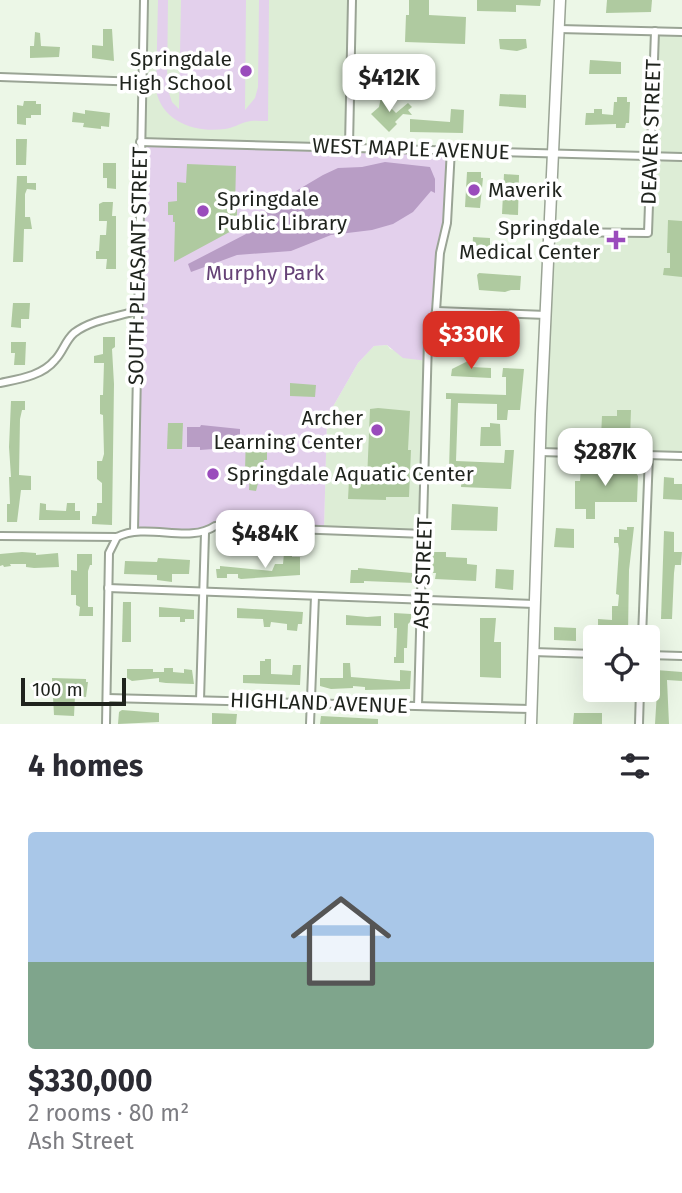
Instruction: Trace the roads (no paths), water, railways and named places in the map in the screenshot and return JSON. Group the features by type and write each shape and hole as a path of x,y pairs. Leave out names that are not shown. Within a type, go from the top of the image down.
{"main road":[{"path":"531,724 560,0"}],"street":[{"name":"SOUTH PLEASANT STREET","path":"134,531 136,311 144,0"},
{"path":"349,146 352,0"},
{"path":"559,29 682,32"},
{"name":"DEAVER STREET","path":"550,232 648,233 655,31"},
{"path":"0,77 142,82"},
{"name":"WEST MAPLE AVENUE","path":"140,142 682,157"},
{"name":"ASH STREET","path":"418,706 425,534 428,340 436,311 440,253 447,223 451,149"},
{"path":"0,383 37,373 48,367 57,359 74,333 90,324 136,311"},
{"path":"436,311 546,315"},
{"path":"540,452 682,456"},
{"path":"642,625 649,455"},
{"path":"0,536 117,537 134,531 205,533 215,526 425,534"},
{"path":"200,700 205,533"},
{"path":"106,724 109,553 117,537"},
{"path":"108,588 534,604"},
{"path":"310,724 315,596"},
{"path":"533,652 583,654"},
{"path":"660,656 682,656"},
{"name":"HIGHLAND AVENUE","path":"107,698 531,709"},
{"path":"639,724 640,702"}],"place":[{"name":"Springdale High School","path":"246,71"},
{"name":"Maverik","path":"474,190"},
{"name":"Springdale Public Library","path":"203,211"},
{"name":"Springdale Medical Center","path":"616,240"},
{"name":"Archer Learning Center","path":"377,430"},
{"name":"Springdale Aquatic Center","path":"213,474"}],"park label":[{"name":"Murphy Park","path":"265,273"}]}
